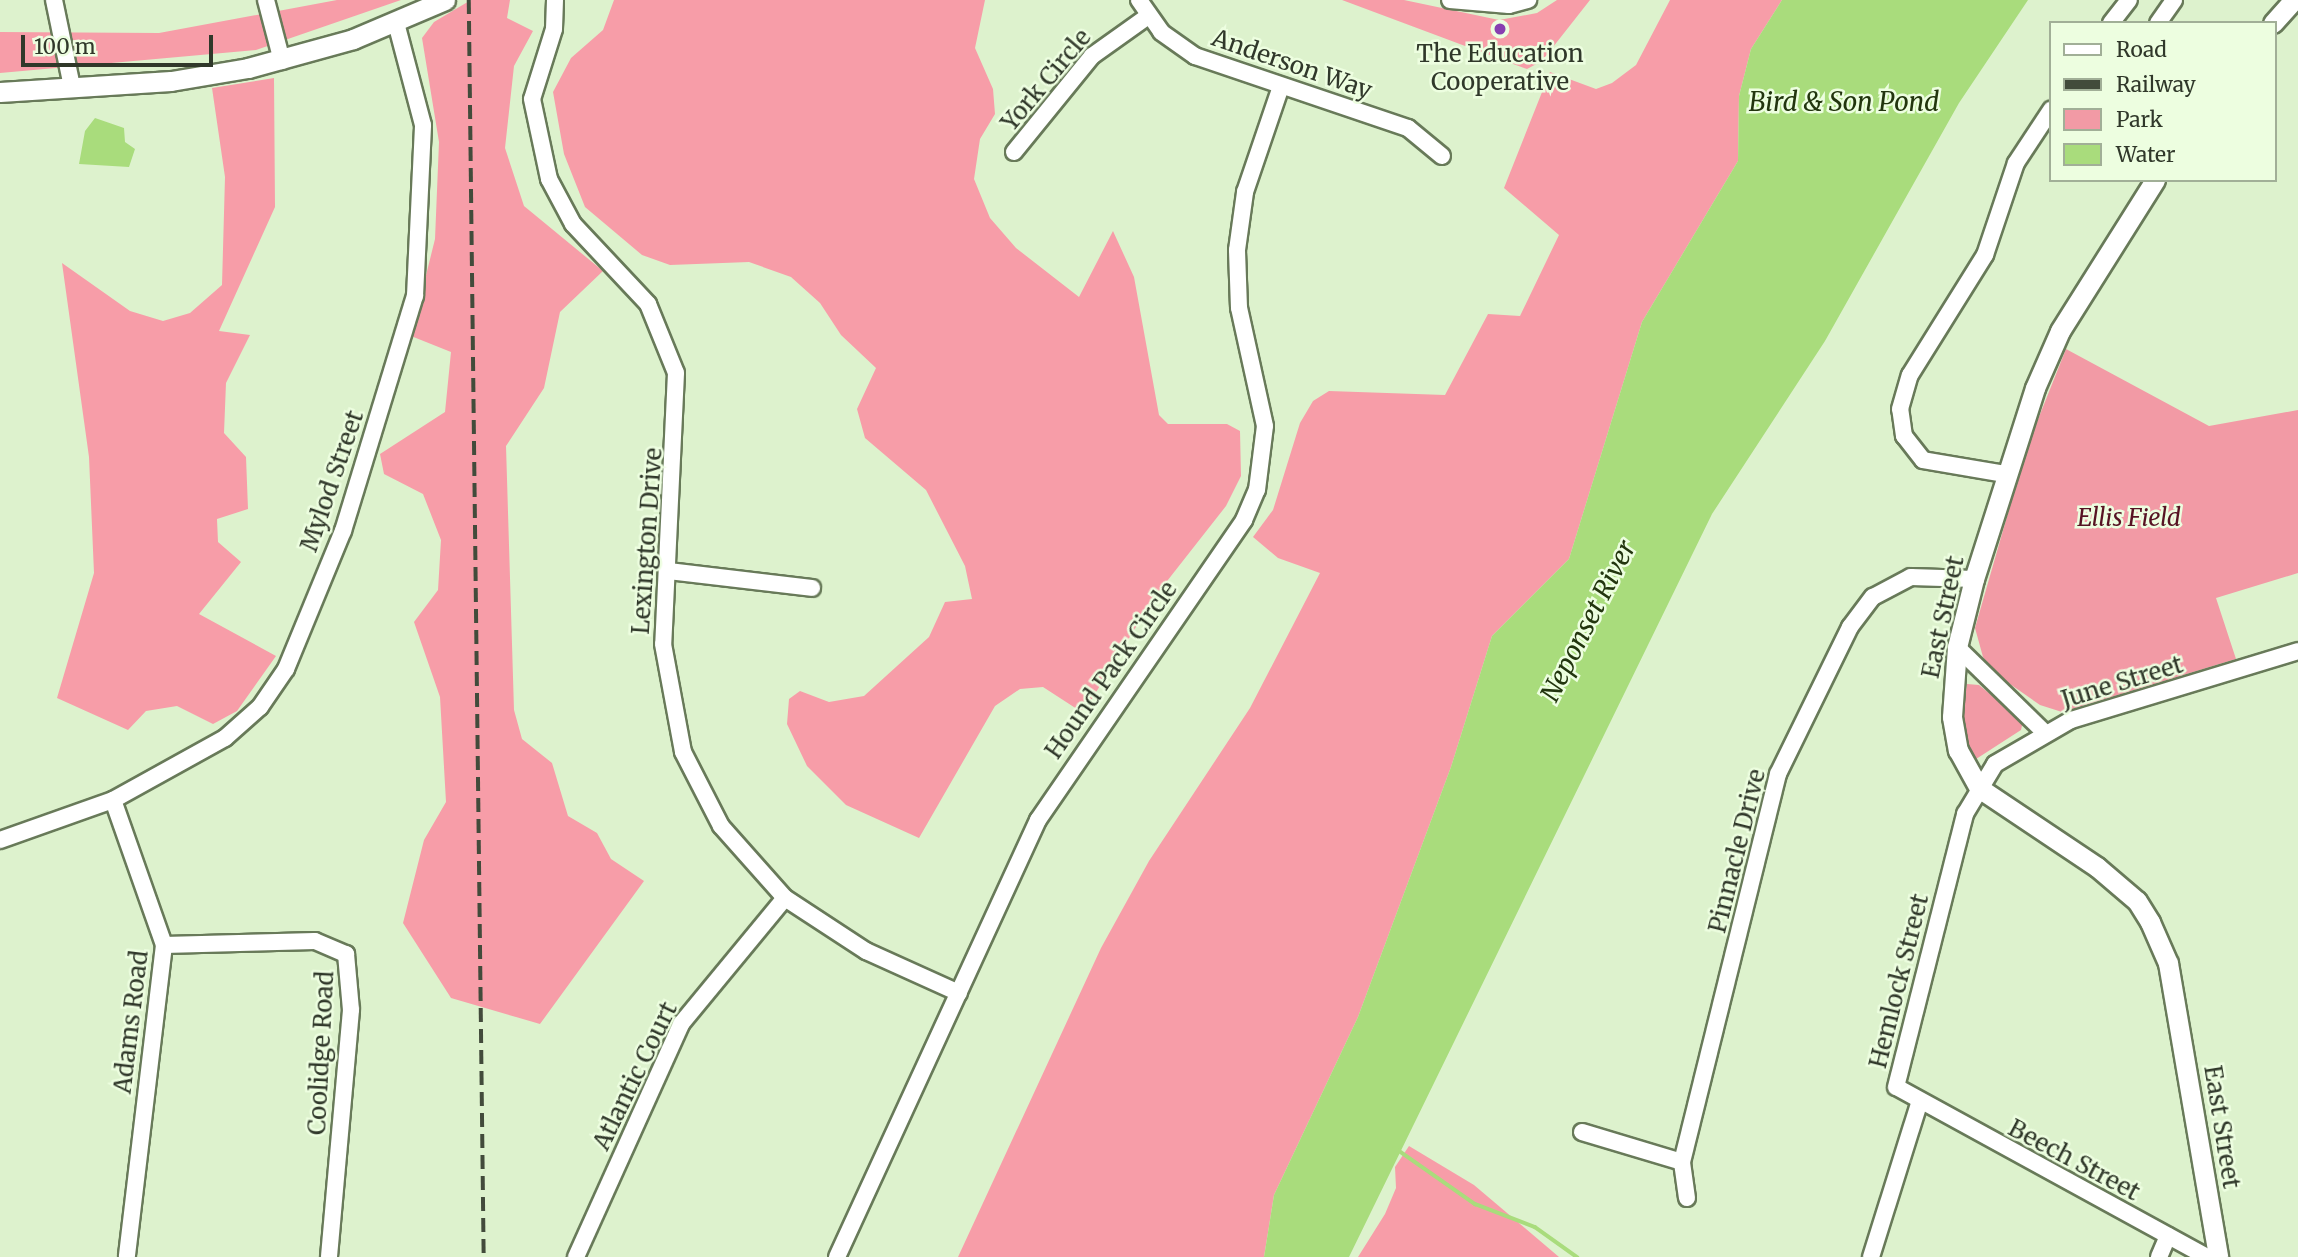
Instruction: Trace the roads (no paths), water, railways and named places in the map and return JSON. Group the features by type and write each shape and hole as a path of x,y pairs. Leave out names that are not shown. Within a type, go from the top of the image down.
{"street":[{"path":"54,0 72,88"},
{"path":"267,0 282,61"},
{"path":"0,92 212,75 282,61 396,23 446,0"},
{"name":"Lexington Drive","path":"555,0 554,29 532,99 549,179 573,224 648,304 676,373 663,644 683,752 721,826 785,898 866,951 959,993"},
{"name":"Anderson Way","path":"1139,0 1148,16 1195,56 1408,128 1442,156"},
{"path":"1450,0 1509,5 1528,0"},
{"path":"2113,21 2129,0"},
{"path":"2159,21 2173,0"},
{"path":"2275,21 2294,0"},
{"name":"York Circle","path":"1014,152 1092,56 1148,16"},
{"name":"Mylod Street","path":"0,840 113,800 225,738 261,707 286,669 343,531 412,307 422,238 422,125 396,23"},
{"name":"Hound Pack Circle","path":"837,1257 1051,798 1244,520 1257,490 1265,426 1239,307 1237,250 1245,192 1281,86"},
{"path":"2004,474 1923,460 1907,442 1900,409 1910,376 1985,255 2016,163 2046,125"},
{"name":"East Street","path":"2154,182 2060,331 2004,474 1958,646 1952,718 1958,750 1979,788 2098,867 2137,901 2150,922 2172,986 2218,1257"},
{"path":"668,571 812,588"},
{"name":"Pinnacle Drive","path":"1687,1198 1682,1162 1778,774 1833,658 1873,597 1911,577 1974,579"},
{"path":"1958,646 2043,731"},
{"name":"June Street","path":"1979,788 1995,764 2043,731 2298,652"},
{"name":"Hemlock Street","path":"1919,1104 1896,1087 1965,814 1979,788"},
{"name":"Adams Road","path":"113,800 164,945 127,1257"},
{"name":"Atlantic Court","path":"576,1257 681,1024 785,898"},
{"name":"Coolidge Road","path":"164,945 315,941 346,954 351,1010 329,1257"},
{"path":"1871,1257 1919,1104"},
{"name":"Beech Street","path":"1919,1104 2207,1257"},
{"path":"1582,1132 1682,1162"},
{"path":"2159,1257 2168,1236"}],"water":[{"name":"Bird & Son Pond","path":"1782,0 2028,0 1959,103 1825,341 1712,514 1349,1257 1264,1257 1274,1195 1358,1017 1451,767 1492,636 1569,559 1642,322 1738,161 1739,96 1751,49"},
{"path":"95,118 124,128 125,142 135,149 129,167 79,164 85,131"}],"waterway":[{"path":"1395,1148 1475,1204 1535,1227 1577,1257"}],"railway":[{"path":"469,0 484,1257"}],"place":[{"name":"The Education Cooperative","path":"1500,29"}],"park label":[{"name":"Ellis Field","path":"2129,518"}],"water label":[{"name":"Neponset River","path":"1588,621"}]}
